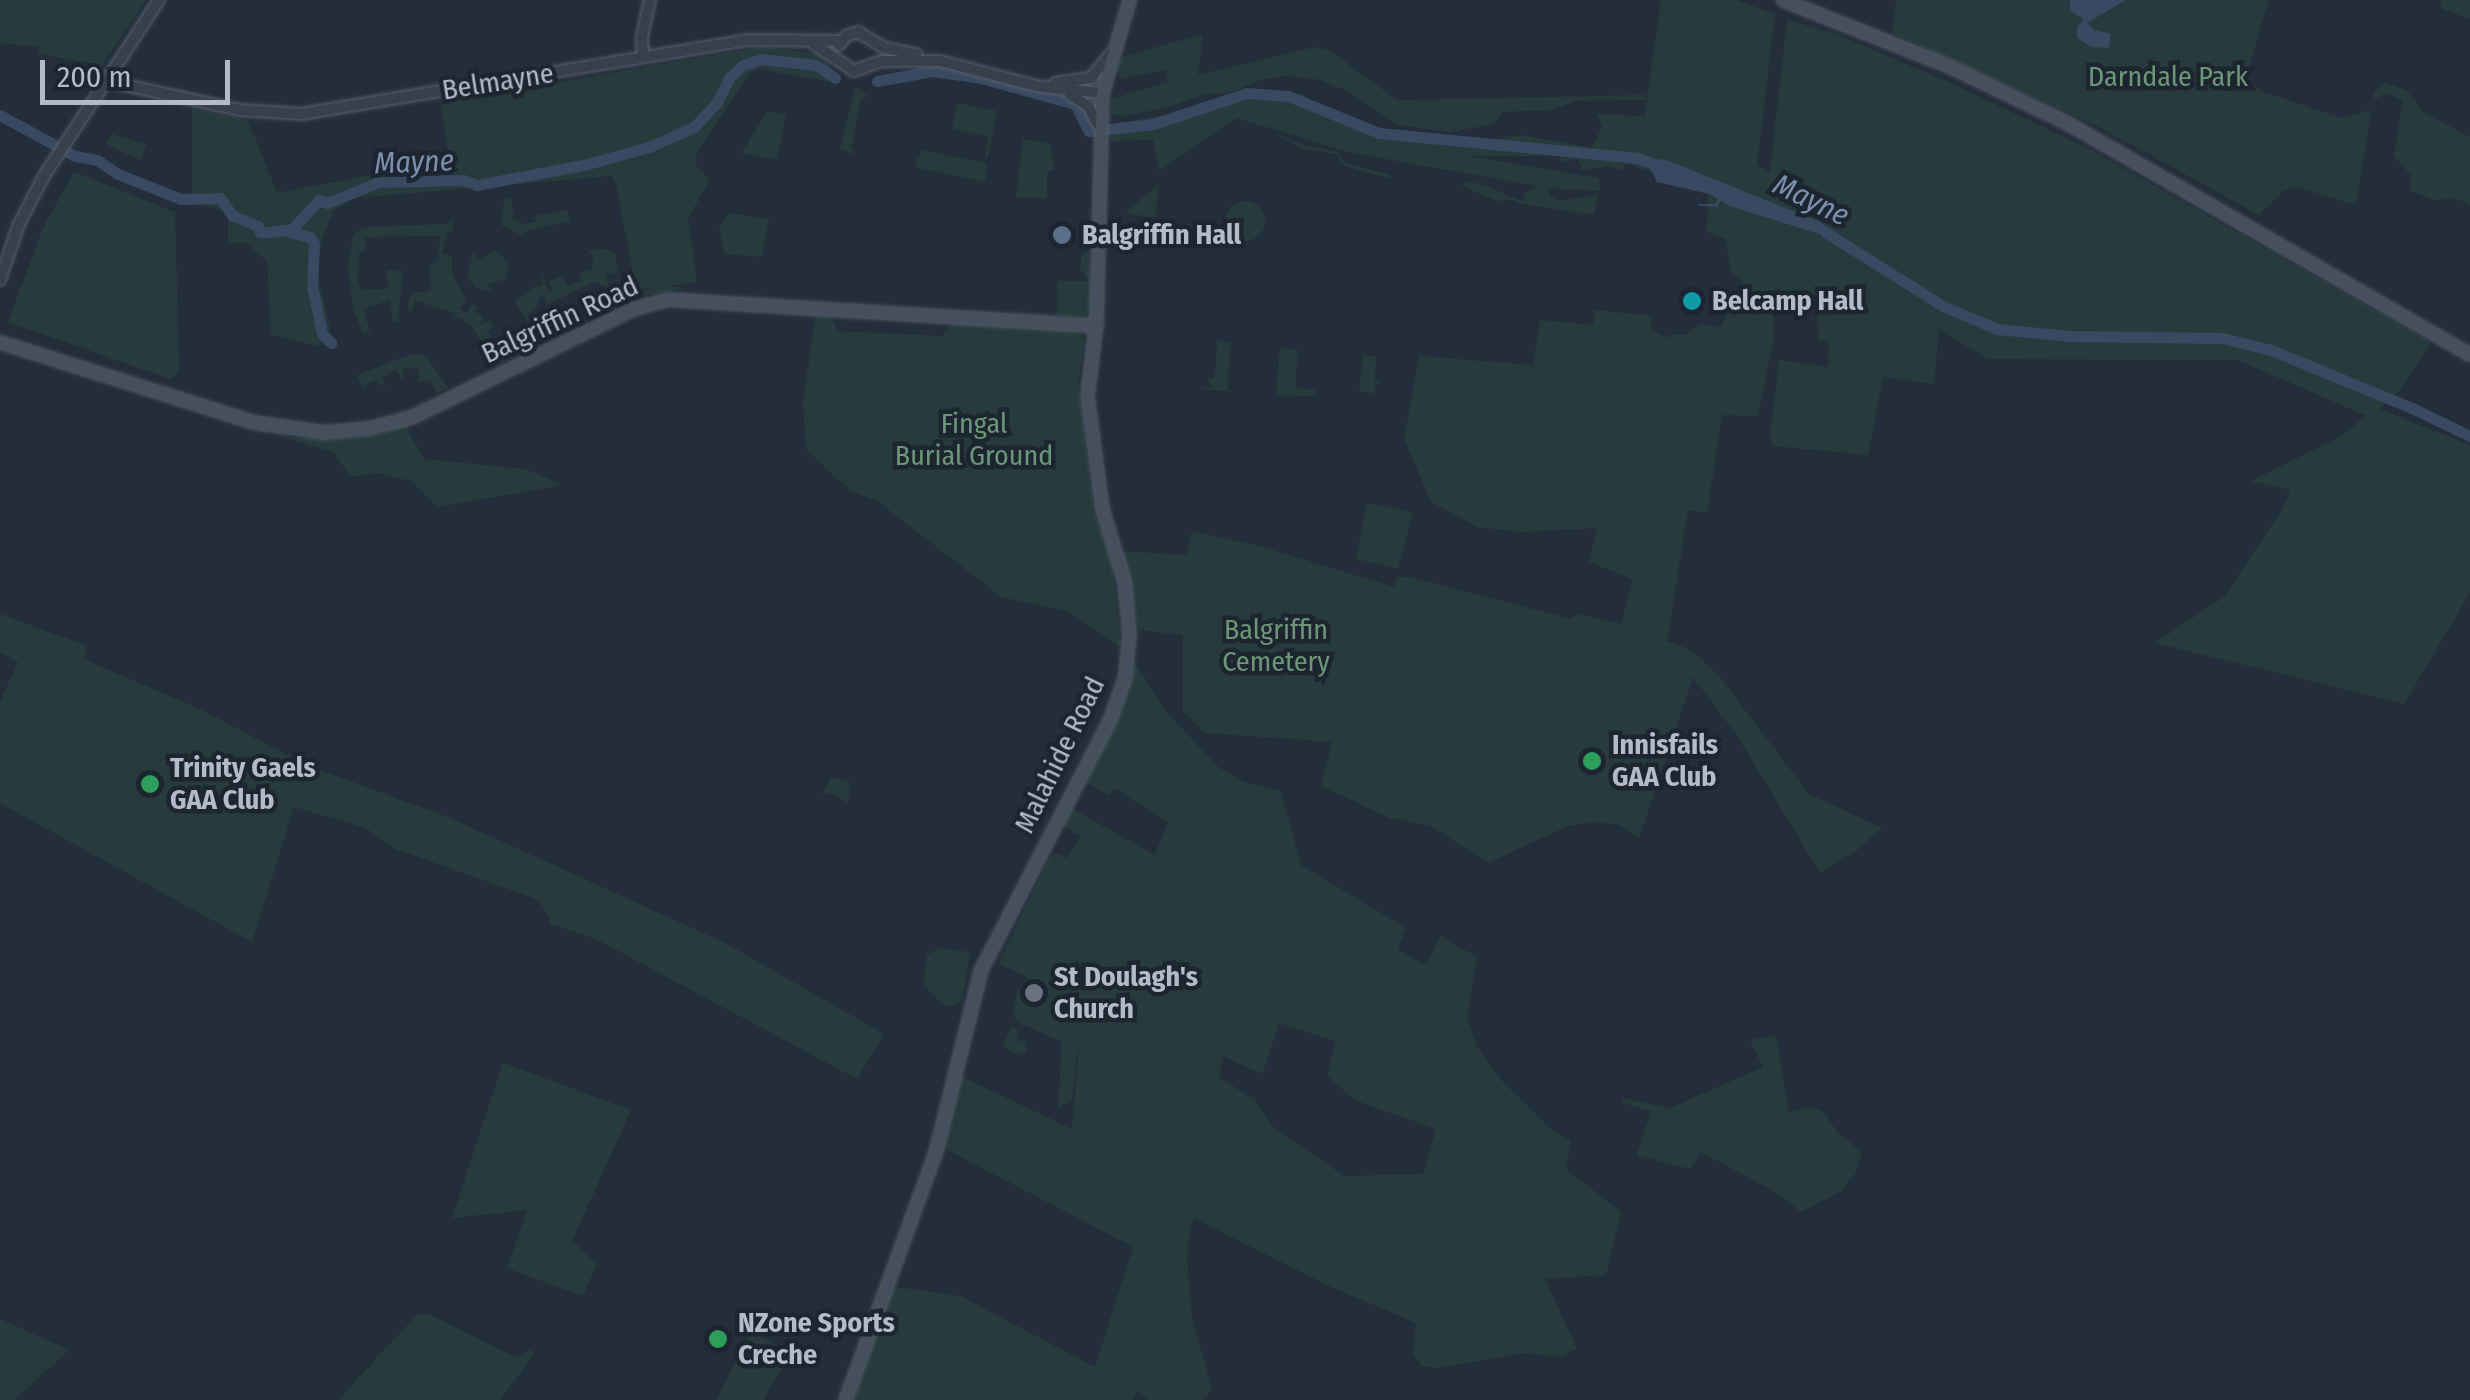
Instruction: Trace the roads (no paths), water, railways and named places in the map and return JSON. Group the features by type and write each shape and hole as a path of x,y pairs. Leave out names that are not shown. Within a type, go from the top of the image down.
{"main road":[{"name":"Malahide Road","path":"845,1400 934,1153 981,969 1110,719 1125,676 1130,634 1124,581 1102,509 1086,396 1096,325 1102,93 1113,47 1133,0"},
{"path":"1784,0 1949,66 2064,121 2470,354"},
{"name":"Balgriffin Road","path":"146,389 194,408 309,432 391,423 540,358 632,309 666,299 1096,325"},
{"path":"0,342 146,389"},
{"name":"Balgriffin Road","path":"146,389 236,416"}],"street":[{"path":"0,280 28,203 159,0"},
{"path":"643,57 642,36 650,0"},
{"name":"Belmayne","path":"106,80 238,110 301,114 747,40 841,41 858,32 894,51 961,58 1102,93"},
{"path":"870,37 877,54 872,66"},
{"path":"840,60 841,41"},
{"name":"Belmayne","path":"811,43 854,71 888,60 940,62 1036,86 1102,93"},
{"path":"1050,83 1090,78 1113,47"},
{"path":"1036,86 1078,98 1096,115 1101,136"}],"water":[{"path":"2070,0 2126,0 2087,23 2094,30 2111,34 2109,48 2092,47 2077,38 2077,27 2084,19 2070,11"},
{"path":"1664,159 1820,222 1837,233 1838,240 1730,206 1709,194 1657,182 1647,162"}],"waterway":[{"name":"Mayne","path":"0,115 75,156 97,160 118,174 181,199 220,198 232,215 258,226 260,232 270,232 292,229 319,200 327,203 379,182 463,180 477,185 588,164 649,147 694,127 717,102 729,78 743,65 761,59 816,65 835,78"},
{"name":"Mayne","path":"877,81 932,71 981,78 1075,104 1089,131 1093,131"},
{"name":"Mayne","path":"1109,129 1154,124 1247,93 1288,96 1379,133 1637,158 1660,166"},
{"path":"1699,205 1716,205 1719,199"},
{"path":"286,231 310,237 314,244 312,286 322,334 331,343"},
{"name":"Mayne","path":"1825,232 1943,306 1997,329 2070,336 2222,338 2271,350 2470,436"}],"place":[{"name":"Balgriffin Hall","path":"1062,235"},
{"name":"Belcamp Hall","path":"1692,301"},
{"name":"Innisfails GAA Club","path":"1592,761"},
{"name":"Trinity Gaels GAA Club","path":"150,784"},
{"name":"St Doulagh's Church","path":"1034,993"},
{"name":"NZone Sports Creche","path":"718,1339"}],"park label":[{"name":"Darndale Park","path":"2168,77"},
{"name":"Fingal Burial Ground","path":"974,440"},
{"name":"Balgriffin Cemetery","path":"1276,646"}]}
